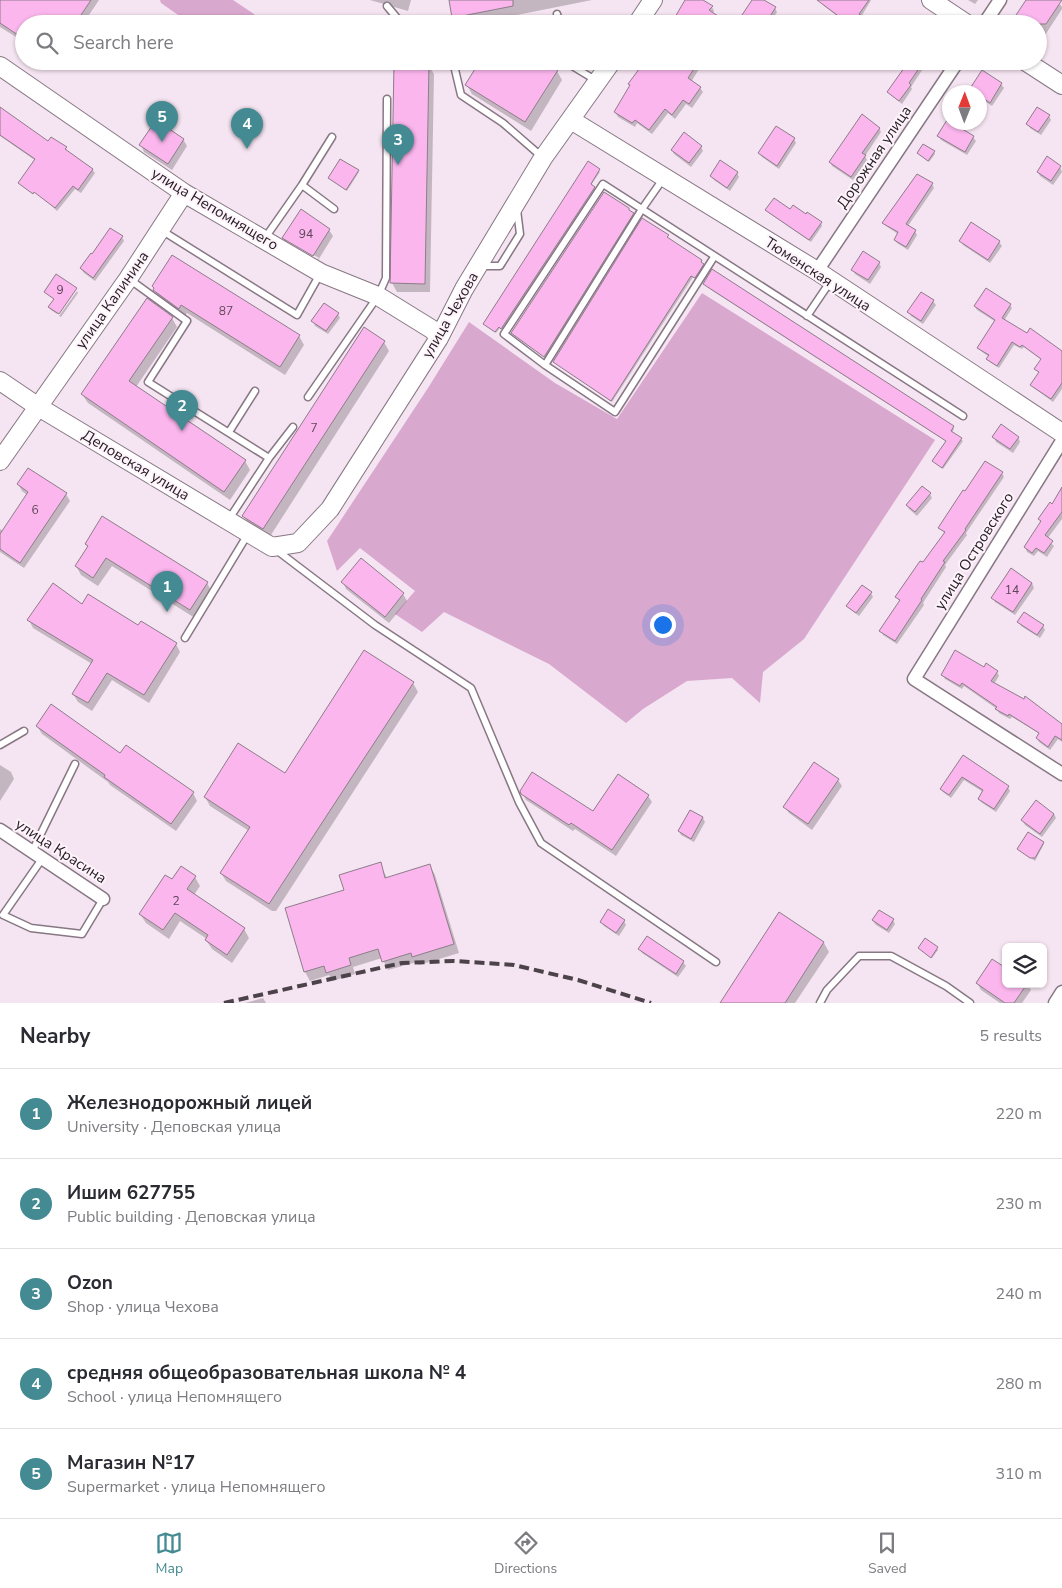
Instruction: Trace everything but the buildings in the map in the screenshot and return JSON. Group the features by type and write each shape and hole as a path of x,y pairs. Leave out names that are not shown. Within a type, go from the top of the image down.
{"main road":[{"path":"643,15 653,0"},
{"path":"931,0 954,15"},
{"name":"улица Непомнящего","path":"0,66 184,193 321,273 378,296 433,330 439,338"},
{"name":"улица Чехова","path":"272,547 298,543 330,509 439,338 478,266 543,158 606,70"},
{"path":"1038,70 1062,85"},
{"name":"Тюменская улица","path":"571,120 824,276 1062,433"},
{"name":"улица Калинина","path":"0,461 128,279 184,193"},
{"name":"Деповская улица","path":"0,381 38,406 272,547"}],"street":[{"path":"990,15 1000,0"},
{"name":"Дорожная улица","path":"824,276 952,70"},
{"name":"улица Островского","path":"1062,441 914,679 1062,774"},
{"name":"улица Красина","path":"0,830 103,898"},
{"path":"1055,1003 1062,992"}],"lane":[{"path":"387,6 394,15"},
{"path":"455,70 461,95 503,123 543,158"},
{"path":"579,70 598,82"},
{"path":"308,397 378,296 386,278 387,99"},
{"path":"264,239 302,185 332,137"},
{"path":"545,366 642,209 664,177"},
{"path":"714,257 615,412 545,366 504,334 603,184 962,416"},
{"path":"302,185 334,208"},
{"path":"160,230 297,315 321,273"},
{"path":"807,316 824,276"},
{"path":"128,279 187,321 148,382 270,458"},
{"path":"229,432 255,392"},
{"path":"228,520 292,427"},
{"path":"185,638 249,533"},
{"path":"272,547 375,625 471,688 519,802 541,843 716,962"},
{"path":"0,745 24,731"},
{"path":"76,764 37,856 3,915 31,928 82,934 103,898"},
{"path":"820,1003 827,990 859,956 891,956 946,986 970,1003"}],"shaded area":[{"path":"160,0 233,0 255,15 178,15 161,3"},
{"path":"702,293 935,440 804,639 763,672 760,703 732,678 687,681 643,709 626,723 549,664 444,612 422,632 395,614 415,591 360,548 337,571 327,541 428,388 469,322 555,383 617,419"}],"railway":[{"path":"224,1003 402,963 454,961 514,965 578,980 651,1003"}],"place":[{"name":"Магазин №17","path":"162,142"},
{"name":"средняя общеобразовательная школа № 4","path":"247,149"},
{"name":"Ozon","path":"398,165"},
{"name":"Ишим 627755","path":"182,431"},
{"name":"Железнодорожный лицей","path":"167,612"}]}
